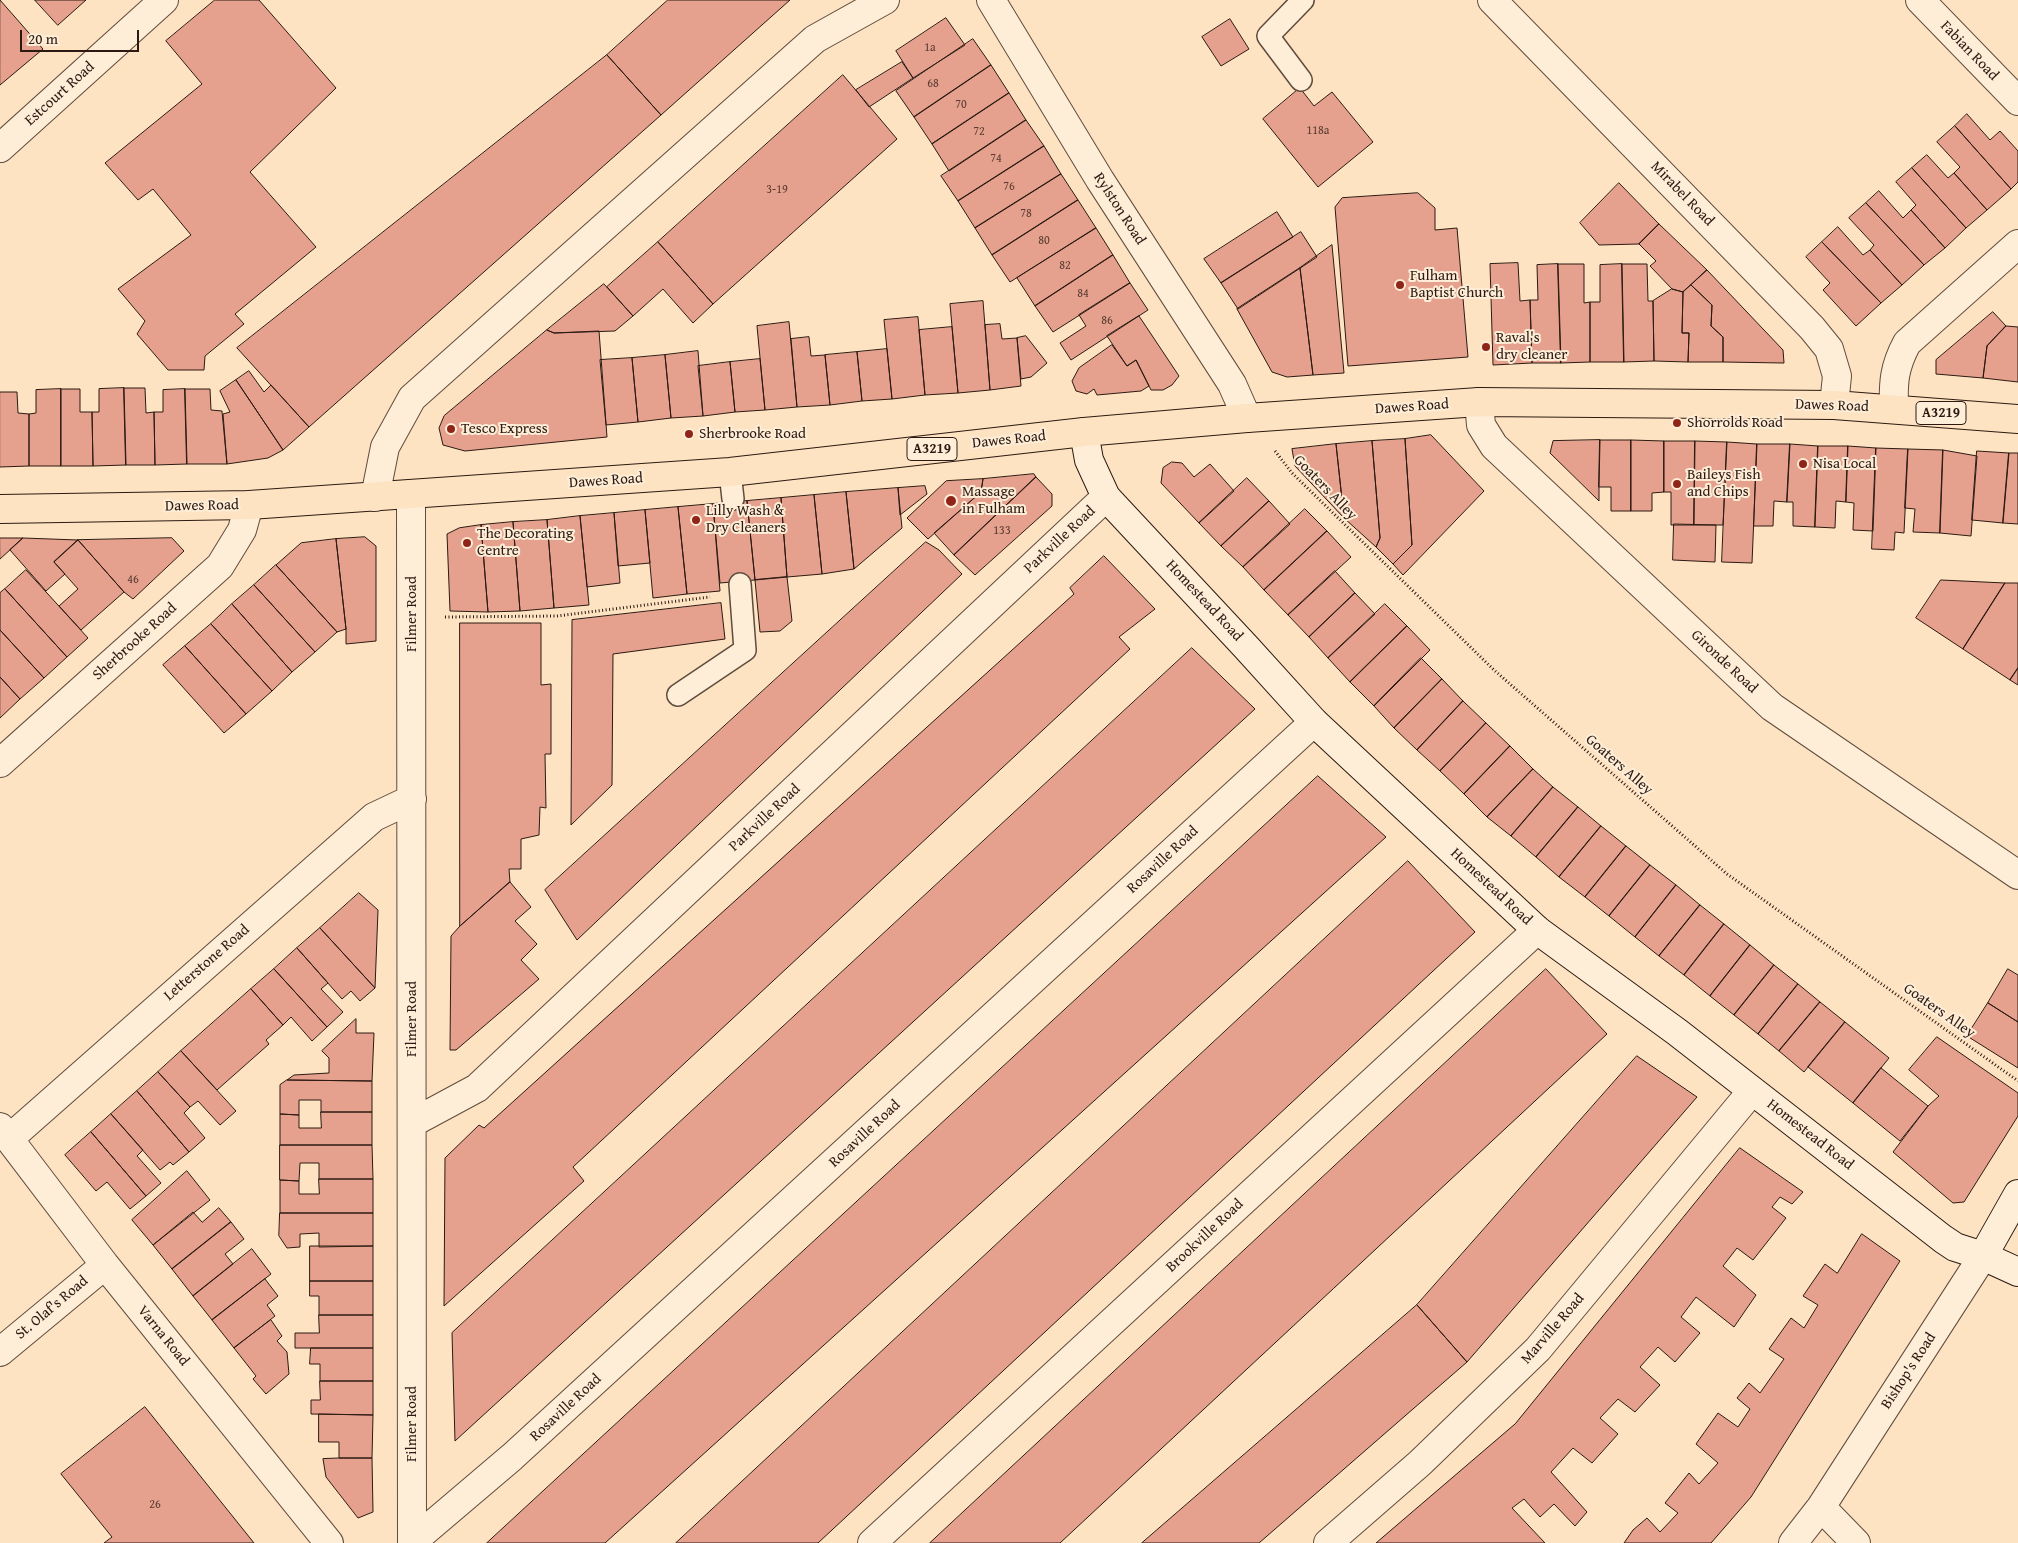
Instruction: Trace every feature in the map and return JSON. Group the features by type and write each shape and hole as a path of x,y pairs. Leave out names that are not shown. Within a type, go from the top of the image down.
{"main road":[{"name":"Dawes Road","path":"0,509 249,505 730,472 1084,432 1247,418 1479,402 1834,405 2018,420"}],"street":[{"name":"Estcourt Road","path":"0,148 164,0"},
{"path":"375,497 385,447 412,398 815,39 885,0"},
{"name":"Rylston Road","path":"990,0 1100,180 1232,384 1247,418"},
{"name":"Mirabel Road","path":"1492,0 1812,328 1829,349 1837,376 1834,405"},
{"name":"Fabian Road","path":"1920,0 2018,101"},
{"path":"1894,409 1893,382 1898,359 1907,343 2018,244"},
{"name":"Gironde Road","path":"1479,402 1481,425 1494,446 1772,707 2018,875"},
{"name":"Homestead Road","path":"1084,432 1090,460 1106,497 1314,722 1537,930 1677,1032 1943,1240 1955,1247 1983,1256 2018,1272"},
{"name":"Filmer Road","path":"411,494 412,1542"},
{"name":"Parkville Road","path":"412,1123 477,1088 1106,497"},
{"name":"Sherbrooke Road","path":"0,763 220,566 242,530 249,505"},
{"name":"Rosaville Road","path":"412,1542 512,1457 1314,722"},
{"name":"Letterstone Road","path":"5,1132 374,817 412,799"},
{"name":"Brookville Road","path":"872,1543 1537,930"},
{"name":"Marville Road","path":"1328,1543 1420,1463 1538,1349 1752,1091"},
{"name":"Varna Road","path":"5,1132 105,1265 329,1543"},
{"name":"Bishop's Road","path":"1793,1543 1821,1508 1983,1256 2018,1194"},
{"name":"St. Olaf's Road","path":"0,1352 105,1265"},
{"path":"1821,1508 1856,1543"}],"lane":[{"path":"1301,80 1268,36 1304,0"},
{"path":"730,472 733,498"},
{"path":"678,695 745,650 741,588"}],"path":[{"name":"Goaters Alley","path":"1247,418 1292,473 1494,670 1727,874 2018,1081"},
{"path":"412,617 558,616 741,588"}],"building":[{"path":"0,0 43,49 0,85"},
{"path":"35,0 86,0 58,25"},
{"path":"215,0 259,0 336,88 250,172 316,247 235,314 244,324 205,356 204,370 168,370 137,334 145,321 118,289 191,235 153,189 138,200 105,163 202,84 166,41"},
{"path":"668,0 790,0 661,115 607,55"},
{"path":"946,18 965,45 913,78 896,51"},
{"path":"1230,19 1249,49 1221,66 1202,37"},
{"path":"973,39 991,65 914,117 896,91"},
{"path":"607,55 661,115 309,427 237,348"},
{"path":"902,62 913,78 869,107 856,90"},
{"path":"991,65 1009,93 932,144 914,117"},
{"path":"843,75 897,139 713,304 658,242"},
{"path":"1300,88 1314,106 1332,92 1373,142 1318,187 1263,119"},
{"path":"1009,93 1026,120 949,171 932,144"},
{"path":"1967,114 1990,140 2000,131 2018,151 2018,182 2011,189 1955,126"},
{"path":"1026,120 1044,146 958,201 941,176"},
{"path":"1955,126 2011,189 1987,210 1954,173 1960,167 1937,142"},
{"path":"1044,146 1061,174 975,228 958,201"},
{"path":"1927,155 1948,178 1954,173 1987,210 1966,228 1912,168"},
{"path":"1912,168 1966,228 1945,248 1911,210 1916,205 1896,182"},
{"path":"1061,174 1078,200 992,255 975,228"},
{"path":"1619,183 1659,224 1639,244 1599,245 1580,223"},
{"path":"1879,191 1903,218 1911,210 1945,248 1924,265 1866,203"},
{"path":"1418,193 1435,208 1435,230 1457,228 1468,357 1348,366 1335,207 1342,198"},
{"path":"1078,200 1096,228 1010,282 992,255"},
{"path":"1866,203 1924,265 1902,285 1870,250 1874,245 1849,218"},
{"path":"1277,212 1293,237 1221,283 1204,259"},
{"path":"1659,224 1707,270 1683,292 1672,289 1650,266 1656,261 1639,244"},
{"path":"1838,227 1863,255 1870,250 1902,285 1881,303 1822,242"},
{"path":"1096,228 1113,255 1035,306 1017,278"},
{"path":"1301,232 1317,257 1238,309 1221,283"},
{"path":"658,242 713,304 693,323 663,289 633,316 607,287"},
{"path":"1822,242 1881,303 1856,326 1823,290 1830,283 1806,257"},
{"path":"1332,245 1344,373 1313,375 1300,268"},
{"path":"1113,255 1130,283 1053,332 1035,306"},
{"path":"1518,263 1520,301 1530,300 1532,363 1493,365 1490,264"},
{"path":"1558,264 1584,264 1584,303 1590,302 1590,362 1561,363"},
{"path":"1558,264 1561,363 1532,363 1530,300 1538,300 1537,265"},
{"path":"1622,264 1647,264 1648,301 1653,301 1654,361 1624,362"},
{"path":"1622,264 1624,362 1590,362 1590,302 1600,302 1600,265"},
{"path":"1300,268 1313,375 1287,377 1272,372 1237,309"},
{"path":"1707,270 1783,350 1784,363 1723,362 1723,337 1711,326 1712,305 1691,285"},
{"path":"1130,283 1148,310 1071,360 1060,343 1086,326 1079,315"},
{"path":"604,284 633,316 615,331 554,333 547,330"},
{"path":"1691,285 1712,305 1711,326 1723,337 1723,362 1688,362 1689,333 1682,333 1683,292"},
{"path":"1672,289 1683,292 1682,333 1689,333 1688,362 1654,361 1653,301"},
{"path":"983,301 990,390 958,393 950,304"},
{"path":"1993,312 2006,326 1987,346 1983,378 1936,374 1936,360"},
{"path":"1139,316 1179,376 1172,385 1163,390 1151,390 1136,360 1127,366 1107,336"},
{"path":"918,317 925,395 892,399 884,320"},
{"path":"789,322 797,407 765,410 757,326"},
{"path":"1000,324 1002,339 1017,338 1021,386 990,390 985,325"},
{"path":"2006,326 2018,327 2018,382 1983,378 1987,346"},
{"path":"952,327 958,393 925,395 919,330"},
{"path":"547,330 554,333 599,331 607,437 465,451 443,445 439,428 444,416"},
{"path":"1026,336 1047,363 1031,377 1021,379 1017,338"},
{"path":"809,337 811,356 825,355 830,405 797,407 791,339"},
{"path":"1112,345 1127,366 1136,360 1149,386 1141,391 1097,395 1094,389 1087,394 1076,391 1072,381 1079,368"},
{"path":"887,349 892,399 862,401 857,352"},
{"path":"698,351 703,416 671,418 665,355"},
{"path":"857,352 862,401 830,405 825,355"},
{"path":"665,355 671,418 638,422 632,358"},
{"path":"632,358 638,422 606,425 600,360"},
{"path":"760,359 765,410 735,412 730,362"},
{"path":"730,362 735,412 703,416 698,366"},
{"path":"249,371 264,392 271,385 309,427 283,450 236,380"},
{"path":"236,380 283,450 268,458 227,464 223,414 230,412 220,391"},
{"path":"124,388 126,465 93,466 92,412 99,412 99,389"},
{"path":"124,388 145,388 146,413 154,412 155,465 126,465"},
{"path":"61,389 61,466 29,466 29,414 36,413 36,390"},
{"path":"61,389 80,389 80,412 92,412 93,466 61,466"},
{"path":"185,389 187,464 155,465 154,412 163,412 163,390"},
{"path":"185,389 210,389 211,410 222,411 227,464 187,464"},
{"path":"0,392 17,392 18,413 29,414 29,466 0,467"},
{"path":"1431,435 1484,491 1403,575 1393,564 1412,545 1405,439"},
{"path":"1405,439 1412,545 1393,564 1376,547 1380,538 1372,441"},
{"path":"1600,440 1599,501 1550,453 1553,441"},
{"path":"1600,440 1631,440 1631,511 1611,511 1611,487 1599,487"},
{"path":"1631,440 1664,441 1664,492 1652,493 1652,511 1631,511"},
{"path":"1372,441 1380,538 1376,547 1344,518 1336,444"},
{"path":"1664,441 1695,441 1694,525 1671,525 1671,492 1664,492"},
{"path":"1695,441 1727,442 1723,525 1694,525"},
{"path":"1727,442 1757,444 1752,563 1722,562"},
{"path":"1336,444 1344,518 1295,466 1292,449"},
{"path":"1757,444 1790,444 1787,502 1774,501 1773,526 1754,526"},
{"path":"1790,444 1818,446 1815,527 1793,526 1793,502 1787,502"},
{"path":"1818,446 1848,446 1846,502 1836,501 1835,528 1815,527"},
{"path":"1848,446 1876,448 1873,531 1853,530 1854,503 1846,502"},
{"path":"1876,448 1908,449 1904,533 1895,532 1894,550 1872,549"},
{"path":"1908,449 1943,450 1940,533 1913,532 1915,509 1905,508"},
{"path":"1943,450 1977,456 1971,536 1940,533"},
{"path":"1977,451 2009,453 2003,523 1972,520"},
{"path":"2009,453 2018,453 2018,524 2003,523"},
{"path":"1172,462 1182,463 1194,477 1210,464 1234,491 1199,523 1161,483 1163,468"},
{"path":"1034,474 1036,477 954,555 934,533 981,492 983,479"},
{"path":"1036,477 1052,494 1052,506 975,575 954,555"},
{"path":"1247,478 1269,501 1221,546 1199,523"},
{"path":"983,479 981,492 928,539 907,518 946,481"},
{"path":"925,486 927,494 900,515 898,488"},
{"path":"898,488 902,528 854,569 846,492"},
{"path":"846,492 854,569 822,574 814,495"},
{"path":"814,495 822,574 787,577 781,498"},
{"path":"781,498 787,577 755,580 747,501"},
{"path":"747,501 755,580 720,583 713,504"},
{"path":"1269,501 1290,524 1243,567 1221,546"},
{"path":"713,504 720,591 687,594 678,507"},
{"path":"678,507 687,594 653,598 645,510"},
{"path":"1305,509 1327,531 1264,590 1243,567"},
{"path":"645,510 650,563 618,566 614,513"},
{"path":"614,513 620,583 587,587 580,516"},
{"path":"580,516 589,605 554,608 547,520"},
{"path":"547,520 554,608 520,611 513,522"},
{"path":"513,522 520,611 488,612 481,525"},
{"path":"1674,524 1716,525 1715,562 1673,560"},
{"path":"481,525 488,612 450,611 447,534 459,528"},
{"path":"1327,531 1351,557 1288,615 1264,590"},
{"path":"365,537 376,546 376,641 346,644 336,539"},
{"path":"0,538 23,538 0,559"},
{"path":"23,538 78,540 54,562 65,574 46,591 10,550"},
{"path":"172,538 184,551 133,599 124,592 78,540"},
{"path":"336,539 346,629 337,632 276,565 301,543"},
{"path":"78,540 124,592 81,630 59,606 78,589 54,562"},
{"path":"926,542 939,550 962,574 577,940 545,890"},
{"path":"1104,556 1155,609 1119,637 1130,649 573,1167 584,1181 444,1306 445,1158 479,1125 484,1128 1074,594 1070,588"},
{"path":"276,565 337,632 315,652 254,585"},
{"path":"26,570 88,638 67,657 5,589"},
{"path":"1335,571 1355,593 1309,637 1288,615"},
{"path":"787,577 792,621 780,631 760,632 755,580"},
{"path":"1941,580 2005,583 1963,649 1916,618"},
{"path":"2005,583 2018,583 2018,668 2010,680 1963,649"},
{"path":"254,585 315,652 292,672 232,604"},
{"path":"5,589 67,657 44,678 0,630 0,593"},
{"path":"1355,593 1375,614 1328,658 1309,637"},
{"path":"721,603 725,639 613,654 612,785 571,825 572,620"},
{"path":"232,604 292,672 272,691 211,624"},
{"path":"1385,604 1407,626 1350,682 1328,658"},
{"path":"460,623 541,623 541,685 551,684 551,754 545,754 546,808 540,807 539,835 521,839 521,869 509,869 510,882 460,926"},
{"path":"211,624 272,691 246,714 185,646"},
{"path":"1407,626 1430,650 1374,706 1350,682"},
{"path":"0,630 44,678 20,699 0,677"},
{"path":"185,646 246,714 224,733 163,665"},
{"path":"1192,648 1255,709 455,1441 452,1333"},
{"path":"1421,658 1442,679 1394,728 1374,706"},
{"path":"2018,668 2018,685 2010,680"},
{"path":"0,677 20,699 0,718"},
{"path":"1442,679 1463,701 1417,750 1394,728"},
{"path":"1463,701 1486,723 1440,771 1417,750"},
{"path":"1486,723 1510,746 1464,794 1440,771"},
{"path":"1510,746 1533,769 1487,817 1464,794"},
{"path":"1533,769 1553,787 1511,836 1487,817"},
{"path":"1318,776 1386,837 605,1543 487,1543"},
{"path":"1553,787 1578,807 1536,857 1511,836"},
{"path":"1578,807 1601,826 1559,877 1536,857"},
{"path":"1601,826 1626,846 1585,897 1559,877"},
{"path":"1626,846 1650,865 1609,916 1585,897"},
{"path":"1408,861 1475,932 818,1543 676,1543"},
{"path":"1650,865 1676,885 1635,937 1609,916"},
{"path":"510,882 531,907 515,921 537,944 521,960 539,979 456,1050 450,1050 451,936"},
{"path":"1676,885 1700,905 1659,956 1635,937"},
{"path":"359,893 378,910 375,988 320,928"},
{"path":"1700,905 1724,924 1684,975 1659,956"},
{"path":"1724,924 1750,945 1710,996 1684,975"},
{"path":"320,928 375,988 360,1001 351,991 342,999 297,948"},
{"path":"1750,945 1774,965 1734,1015 1710,996"},
{"path":"297,948 328,983 321,989 343,1012 327,1027 274,969"},
{"path":"1774,965 1798,984 1758,1034 1734,1015"},
{"path":"274,969 327,1027 312,1041 291,1017 283,1025 251,989"},
{"path":"1546,969 1607,1034 1060,1543 930,1543"},
{"path":"2008,969 2018,975 2018,1022 1988,1003"},
{"path":"1798,984 1820,1002 1779,1051 1758,1034"},
{"path":"251,989 283,1025 266,1040 269,1044 217,1090 181,1051"},
{"path":"1820,1002 1845,1022 1804,1072 1779,1051"},
{"path":"1988,1003 2018,1022 2018,1068 1967,1036"},
{"path":"356,1019 356,1033 374,1033 372,1081 287,1080 294,1075 329,1073 329,1058 322,1051"},
{"path":"1845,1022 1889,1058 1853,1103 1808,1067"},
{"path":"1937,1037 2018,1093 2018,1116 1964,1202 1953,1203 1893,1152 1928,1106 1939,1096 1909,1070"},
{"path":"181,1051 236,1111 220,1125 198,1101 190,1107 158,1072"},
{"path":"1637,1056 1697,1097 1467,1362 1417,1305"},
{"path":"1881,1068 1928,1106 1900,1141 1853,1103"},
{"path":"158,1072 190,1107 184,1113 205,1138 189,1152 137,1091"},
{"path":"287,1080 372,1081 372,1112 321,1112 321,1100 299,1100 299,1115 280,1114 280,1085"},
{"path":"137,1091 189,1152 173,1165 170,1162 160,1170 111,1114"},
{"path":"321,1112 372,1112 372,1145 280,1145 280,1114 299,1115 299,1128 321,1128"},
{"path":"111,1114 143,1150 137,1156 161,1183 146,1196 91,1132"},
{"path":"91,1132 146,1196 130,1209 107,1182 96,1191 65,1155"},
{"path":"280,1145 372,1145 373,1179 319,1179 319,1163 300,1163 299,1181 280,1180"},
{"path":"1740,1148 1803,1192 1792,1204 1780,1197 1772,1207 1786,1218 1753,1260 1737,1248 1723,1266 1756,1295 1734,1327 1696,1297 1681,1317 1700,1333 1675,1362 1658,1347 1640,1367 1660,1385 1635,1412 1618,1399 1600,1418 1618,1434 1592,1463 1573,1448 1551,1472 1587,1512 1575,1526 1554,1504 1540,1517 1524,1499 1512,1508 1545,1543 1376,1543 1515,1424"},
{"path":"187,1171 210,1200 153,1245 132,1220"},
{"path":"319,1179 373,1179 373,1213 280,1213 280,1180 299,1181 299,1194 319,1194"},
{"path":"219,1208 231,1222 172,1269 153,1245 193,1212 202,1222"},
{"path":"280,1213 373,1213 373,1246 319,1247 319,1233 300,1234 300,1247 287,1248 279,1236"},
{"path":"231,1222 244,1239 225,1254 233,1264 193,1296 172,1269"},
{"path":"1862,1234 1900,1261 1751,1497 1711,1543 1624,1543 1633,1530 1647,1518 1660,1532 1678,1513 1665,1503 1689,1473 1699,1484 1718,1463 1696,1444 1718,1413 1738,1427 1750,1409 1737,1398 1749,1383 1760,1393 1784,1359 1769,1349 1791,1318 1804,1328 1818,1305 1803,1296 1825,1264 1837,1273"},
{"path":"310,1246 373,1246 373,1281 310,1281"},
{"path":"252,1249 271,1274 212,1320 193,1296"},
{"path":"265,1279 278,1296 267,1305 275,1316 234,1348 212,1320"},
{"path":"310,1281 373,1281 373,1315 319,1315 319,1296 310,1296"},
{"path":"1417,1305 1467,1362 1259,1543 1142,1543"},
{"path":"319,1315 373,1315 373,1348 295,1348 295,1333 319,1333"},
{"path":"271,1320 282,1336 277,1341 287,1352 289,1374 266,1394 253,1379 256,1376 234,1348"},
{"path":"311,1348 373,1348 373,1381 320,1381 320,1364 310,1364"},
{"path":"320,1381 373,1381 373,1415 311,1414 311,1400 320,1400"},
{"path":"145,1407 254,1543 104,1543 112,1537 61,1474"},
{"path":"319,1414 373,1415 372,1458 339,1458 339,1442 319,1442"},
{"path":"372,1458 373,1512 358,1518 326,1477 323,1459"}],"place":[{"name":"Fulham Baptist Church","path":"1400,285"},
{"name":"Raval's dry cleaner","path":"1486,347"},
{"name":"Shorrolds Road","path":"1677,423"},
{"name":"Tesco Express","path":"451,429"},
{"name":"Sherbrooke Road","path":"689,434"},
{"name":"Nisa Local","path":"1803,464"},
{"name":"Baileys Fish and Chips","path":"1677,484"},
{"name":"Massage in Fulham","path":"951,501"},
{"name":"Lilly Wash & Dry Cleaners","path":"696,520"},
{"name":"The Decorating Centre","path":"467,543"}]}
